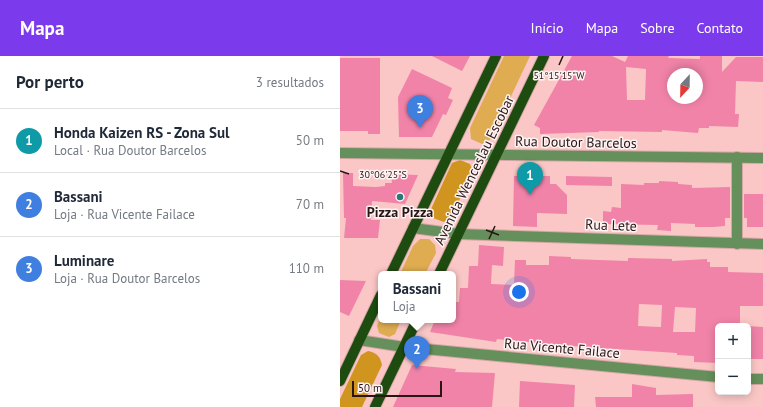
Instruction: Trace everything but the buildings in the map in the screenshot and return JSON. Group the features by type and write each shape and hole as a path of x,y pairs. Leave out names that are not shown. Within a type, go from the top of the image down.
{"main road":[{"name":"Avenida Wenceslau Escobar","path":"392,271 496,56"},
{"name":"Avenida Wenceslau Escobar","path":"440,271 544,56"},
{"path":"340,381 342,370 360,340 378,301"},
{"path":"375,407 416,323"}],"street":[{"name":"Rua Doutor Barcelos","path":"340,153 449,153 497,155 763,158"},
{"path":"737,157 737,244"},
{"name":"Rua Lete","path":"413,228 458,234 763,244"},
{"name":"Rua Vicente Failace","path":"360,340 404,347 715,377"},
{"path":"751,379 763,379"}],"shaded area":[{"path":"504,56 530,56 491,139 482,144 471,139 470,128"},
{"path":"460,160 470,164 473,172 451,217 444,222 433,218 431,209 452,163"},
{"path":"420,239 429,239 435,245 436,253 427,271 401,271 413,246"},
{"path":"378,323 400,323 395,334 389,337 379,333 377,326"},
{"path":"368,351 378,355 382,365 362,407 340,407 340,399 361,355"}],"place":[{"name":"Luminare","path":"420,128"},
{"name":"Honda Kaizen RS - Zona Sul","path":"530,195"},
{"name":"Pizza Pizza","path":"400,197"},
{"name":"Bassani","path":"417,369"}]}
